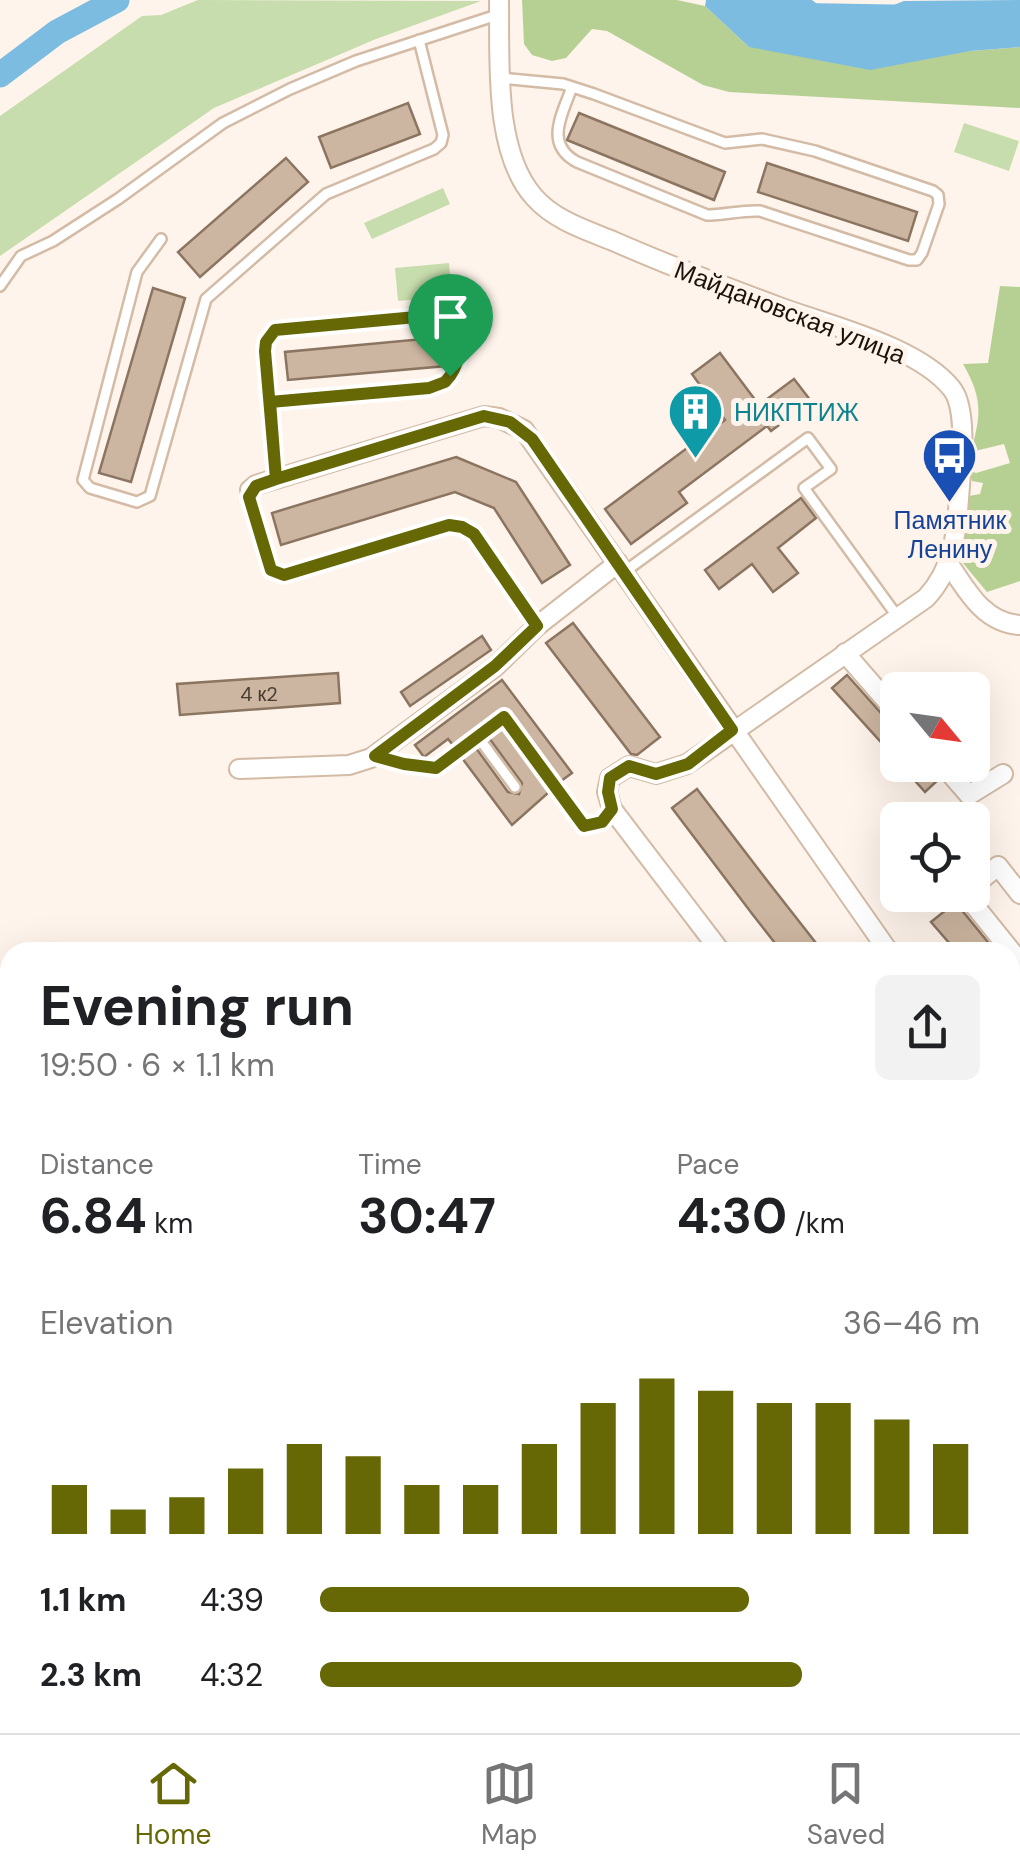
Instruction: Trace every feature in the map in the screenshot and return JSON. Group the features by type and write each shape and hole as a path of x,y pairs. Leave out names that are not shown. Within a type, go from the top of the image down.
{"street":[{"name":"Майдановская улица","path":"499,7 501,78 510,158 527,188 552,212 656,260 885,345 914,360 952,389 960,407 961,472 955,542 940,583 926,598 688,764 656,774 629,766 610,778 612,809"},
{"path":"250,490 484,416 500,418 524,430 882,942"},
{"path":"949,564 978,608 1008,624 1020,625"},
{"path":"238,769 349,765 375,756 495,666 537,626 621,568"},
{"path":"844,654 880,694"},
{"path":"958,782 969,795 1003,774"},
{"path":"612,809 713,942"},
{"path":"990,872 998,866 1020,894"},
{"path":"980,912 1004,942"}],"lane":[{"path":"0,286 21,256 118,199 222,123 306,82 499,7"},
{"path":"161,239 137,272 83,480 90,488 138,502 150,496 206,300 326,194 442,144 419,40"},
{"path":"501,78 572,87 725,144 762,139 816,151 933,190 939,204 922,254 909,260 760,211 707,215 577,162 558,146 556,131 572,87"},
{"path":"270,402 438,386 455,370 458,339 450,324 438,315 275,330 265,351 276,479"},
{"path":"621,568 808,438 830,469 804,488 898,617"},
{"path":"250,490 271,570 277,574 456,525 479,539 537,626"},
{"path":"375,756 436,768 504,717 584,826 602,822 612,809"},
{"path":"478,738 515,787"}],"green space":[{"path":"198,0 481,1 376,39 214,108 0,256 0,116 142,16 161,15"},
{"path":"522,0 677,0 705,6 749,47 970,51 1020,47 1020,108 729,92 703,85 607,31 592,29 566,58 552,61 532,55 524,44"},
{"path":"964,123 1019,141 1009,171 954,152"},
{"path":"443,188 450,204 372,239 364,223"},
{"path":"449,263 452,296 398,301 395,268"},
{"path":"1000,286 1020,287 1020,581 987,592 957,556 969,496 980,494 983,483 972,481 970,471 976,473 1010,463 1004,444 971,452 978,407 963,364 988,363"}],"water":[{"path":"706,0 812,0 844,24 904,1 1020,0 1020,47 970,51 870,70 749,47 705,6"}],"building":[{"path":"408,103 420,134 331,168 319,137"},
{"path":"579,113 725,172 714,200 567,140"},
{"path":"286,158 308,182 200,277 178,252"},
{"path":"767,163 917,212 908,241 758,192"},
{"path":"153,288 185,298 131,482 99,473"},
{"path":"444,337 446,366 288,380 285,352"},
{"name":"НИКПТИЖ","path":"720,353 759,405 794,379 811,401 771,431 767,426 679,492 687,503 631,544 605,509 725,420 692,374"},
{"path":"456,457 516,482 570,565 542,583 494,508 455,492 281,545 272,513"},
{"path":"801,498 816,518 778,548 798,573 773,592 752,564 719,589 705,570"},
{"path":"573,623 660,737 637,755 631,754 546,643"},
{"path":"482,636 491,650 410,706 401,692"},
{"path":"338,673 340,703 180,715 177,684"},
{"path":"847,675 880,712 880,741 832,688"},
{"path":"502,680 572,773 561,781 506,709 499,710 453,745 448,739 424,757 415,745"},
{"path":"502,728 549,792 512,825 462,758 476,748 508,792 519,794 522,783 489,738"},
{"path":"916,782 936,782 925,792"},
{"path":"697,789 815,942 774,942 672,808"},
{"path":"944,912 964,912 988,942 948,942 931,922"}],"waterway":[{"path":"0,75 57,32 117,0"},
{"path":"766,0 775,15 893,17"}],"place":[{"name":"НИКПТИЖ","path":"695,461"},
{"name":"Памятник Ленину","path":"950,505"}],"route":[{"path":"450,376 429,388 270,402 276,479 256,486 249,497 271,570 284,575 449,525 474,534 537,626 495,666 375,756 436,768 504,717 584,826 602,822 612,809 610,778 629,766 656,774 688,764 732,730 524,430 500,418 484,416 276,479 265,351 275,330 438,315 450,324 458,339 458,362 450,376"}]}
